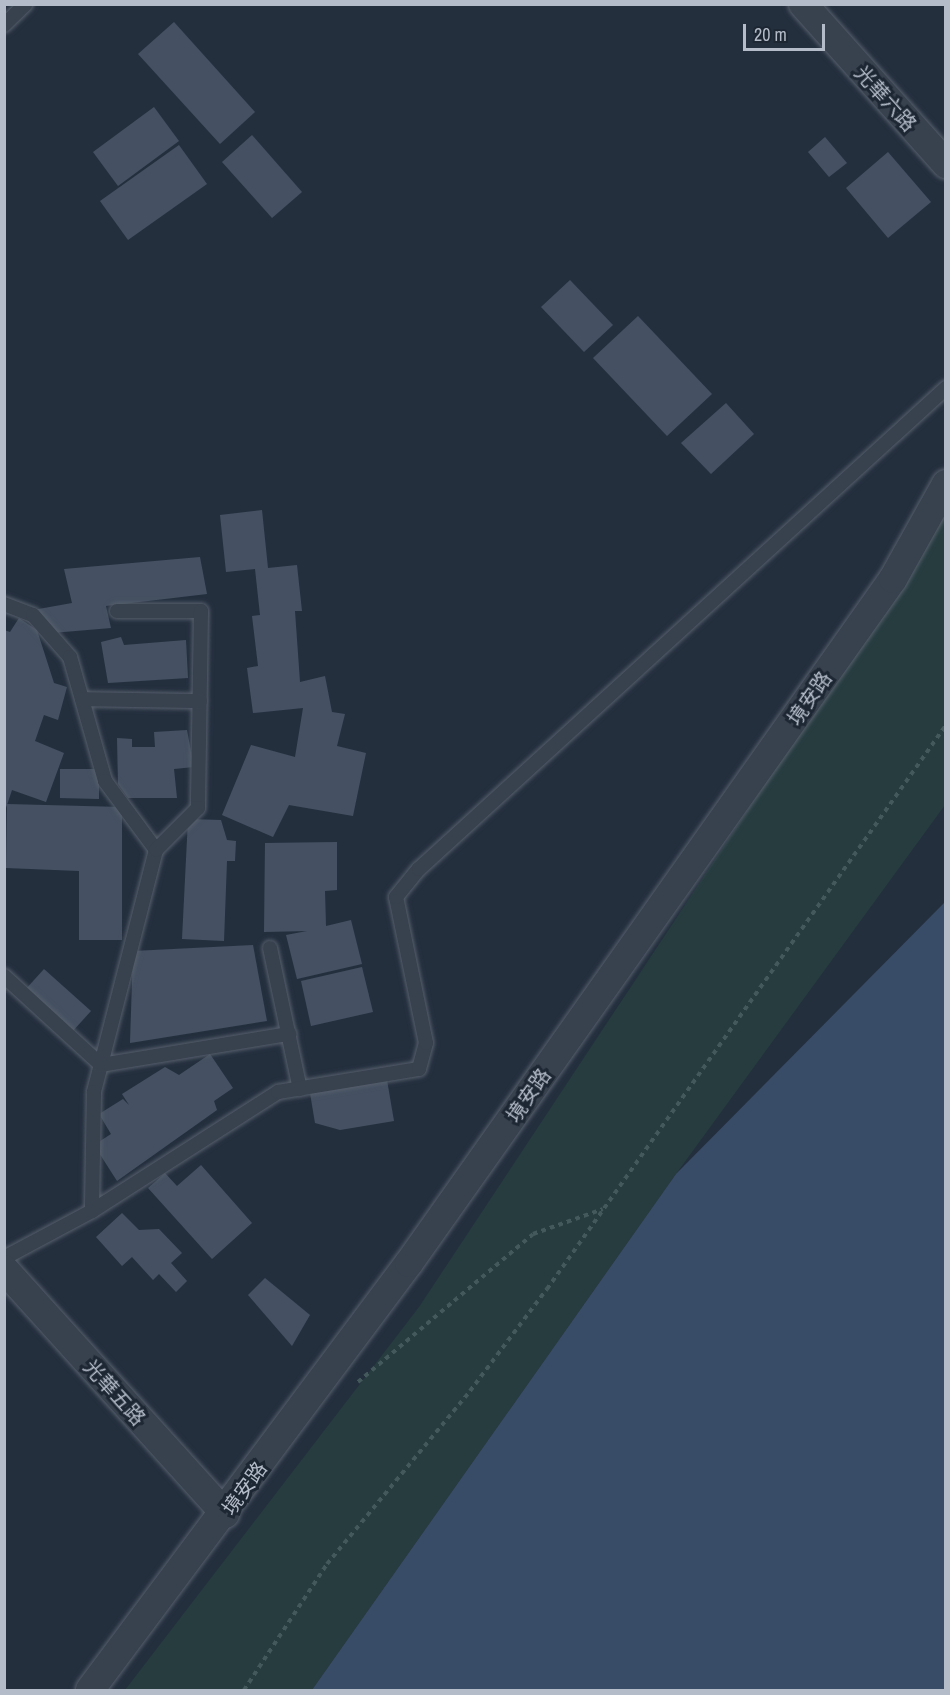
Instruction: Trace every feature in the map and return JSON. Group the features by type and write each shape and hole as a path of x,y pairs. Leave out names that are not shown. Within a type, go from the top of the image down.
{"street":[{"name":"光華六路","path":"803,4 945,164"},
{"name":"境安路","path":"90,1690 225,1514 409,1263 894,579 945,484"},
{"name":"光華五路","path":"4,1269 225,1514"}],"lane":[{"path":"4,25 26,4"},
{"path":"4,1258 92,1211 278,1092 419,1069 426,1042 396,897 419,869 945,388"},
{"path":"4,604 33,615 70,657 105,781 156,850"},
{"path":"92,1211 94,1092 156,850 198,808 201,611 117,610"},
{"path":"82,699 200,701"},
{"path":"270,948 300,1089"},
{"path":"4,976 101,1065"},
{"path":"101,1065 289,1034"}],"path":[{"path":"244,1690 327,1564 470,1392 605,1208 945,725"},
{"path":"353,1386 533,1234 605,1208"}],"green space":[{"path":"945,512 945,805 676,1174 312,1690 125,1690 419,1307"}],"water":[{"path":"945,902 945,1690 312,1690 676,1174"}],"building":[{"path":"174,22 255,112 220,144 138,54"},
{"path":"154,107 179,141 118,186 93,152"},
{"path":"252,135 302,192 272,218 222,162"},
{"path":"825,137 847,163 829,177 808,152"},
{"path":"179,145 207,184 128,240 100,201"},
{"path":"888,152 931,202 888,238 846,188"},
{"path":"570,280 613,325 584,352 541,307"},
{"path":"638,316 712,394 667,436 593,358"},
{"path":"726,403 754,434 711,474 681,443"},
{"path":"262,510 268,568 297,565 302,611 295,611 300,682 325,676 332,712 345,714 337,746 366,753 353,816 289,805 273,837 222,815 251,745 295,757 303,708 253,713 247,668 258,666 252,616 260,615 255,569 226,572 220,515"},
{"path":"200,557 207,594 106,606 111,628 52,633 33,610 72,603 64,569"},
{"path":"19,618 37,630 54,683 67,687 58,720 44,715 35,741 64,753 46,802 12,790 5,811 4,630 10,632"},
{"path":"121,637 124,645 186,640 188,678 108,683 101,642"},
{"path":"187,730 194,767 174,769 177,798 128,798 118,784 117,738 132,739 132,747 155,747 154,732"},
{"path":"60,769 99,769 99,799 60,798"},
{"path":"7,804 122,807 122,940 79,940 79,871 6,868"},
{"path":"188,819 221,820 227,840 236,841 235,861 227,861 224,941 182,939"},
{"path":"337,842 337,890 325,891 326,926 351,920 362,964 297,979 286,935 307,931 264,932 265,843"},
{"path":"253,945 267,1021 130,1043 133,951"},
{"path":"362,967 373,1012 311,1026 301,981"},
{"path":"44,969 91,1011 72,1032 25,990"},
{"path":"210,1054 233,1088 214,1101 217,1110 117,1181 94,1145 111,1134 99,1114 123,1099 129,1105 122,1094 165,1067 179,1075"},
{"path":"387,1080 394,1121 340,1130 315,1123 310,1093"},
{"path":"201,1165 252,1223 212,1259 148,1188 165,1173 177,1186"},
{"path":"122,1213 139,1230 159,1229 182,1253 171,1263 187,1281 176,1292 159,1274 153,1280 132,1257 122,1266 96,1237"},
{"path":"265,1278 310,1315 292,1346 248,1295"}]}
